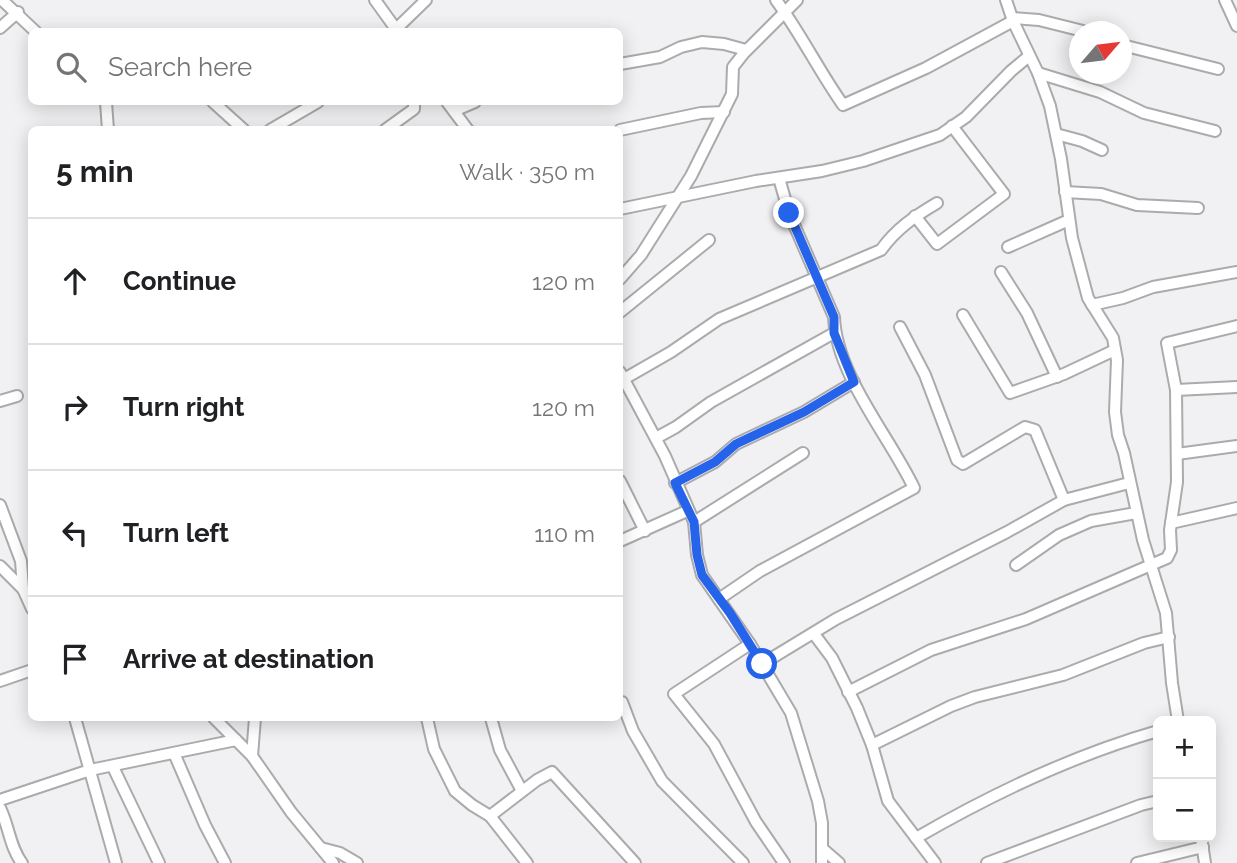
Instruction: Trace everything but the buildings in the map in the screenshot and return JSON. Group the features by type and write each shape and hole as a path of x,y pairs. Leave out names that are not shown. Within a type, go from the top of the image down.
{"street":[{"path":"2,0 32,28"},
{"path":"375,0 394,28"},
{"path":"399,28 426,0"},
{"path":"776,0 843,105 926,68 1012,19 1038,20 1069,28"},
{"path":"623,276 641,255 678,198 724,112 732,93 733,67 746,50 797,0"},
{"path":"1006,0 1012,19 1038,73 1056,134 1069,220 1088,298 1113,338 1117,360 1115,412 1136,513 1166,613 1171,683 1177,716"},
{"path":"1225,0 1237,26"},
{"path":"0,27 18,12"},
{"path":"623,64 660,58 681,47 702,42 746,50"},
{"path":"1132,48 1218,69"},
{"path":"623,208 822,171 940,135 966,117 1029,56"},
{"path":"1038,73 1100,92 1144,113 1215,131"},
{"path":"108,126 109,105"},
{"path":"216,105 240,126"},
{"path":"281,126 313,105"},
{"path":"390,126 414,108 414,105"},
{"path":"450,106 465,126"},
{"path":"623,129 701,113 724,112"},
{"path":"915,216 937,244 1004,194 952,126"},
{"path":"1056,134 1102,150"},
{"path":"719,599 760,570 915,488 854,382 834,333 834,317 789,213 779,178"},
{"path":"1065,192 1101,194 1137,205 1198,208"},
{"path":"623,376 671,352 719,319 881,250 891,236 915,216 937,203"},
{"path":"1008,247 1069,220"},
{"path":"623,311 709,240"},
{"path":"1001,272 1027,313 1057,377"},
{"path":"1092,305 1153,287 1237,272"},
{"path":"963,315 1010,393 1057,377 1115,350"},
{"path":"848,692 931,650 1026,619 1167,558 1171,550 1177,454 1176,390 1167,342 1237,326"},
{"path":"900,327 925,375 957,460 963,464 1025,427 1035,429 1064,500"},
{"path":"656,438 711,402 834,333"},
{"path":"623,378 656,438 694,522 702,575 750,644 791,713 818,801 824,850 822,863"},
{"path":"675,483 715,462 736,444 804,412 854,382"},
{"path":"1176,390 1237,387"},
{"path":"0,401 17,396"},
{"path":"1177,454 1237,446"},
{"path":"694,522 803,453"},
{"path":"762,664 870,600 1007,532 1064,500 1129,483"},
{"path":"623,487 645,531"},
{"path":"0,505 21,561 23,589 28,600"},
{"path":"1171,523 1237,508"},
{"path":"623,540 687,511"},
{"path":"1016,565 1059,535 1091,522 1136,513"},
{"path":"0,566 23,589"},
{"path":"814,634 832,658 872,745 888,801 935,863"},
{"path":"872,745 975,697 1063,675 1144,643 1169,637"},
{"path":"750,644 674,694 714,744 756,822 784,863"},
{"path":"0,681 28,671"},
{"path":"623,705 633,731 662,781 743,863"},
{"path":"76,721 116,863"},
{"path":"217,721 252,756 291,812 333,863"},
{"path":"252,756 255,721"},
{"path":"428,721 434,749 455,791 490,816 527,863"},
{"path":"492,721 500,750 522,791"},
{"path":"916,838 1047,772 1153,733"},
{"path":"0,800 90,770 236,740"},
{"path":"174,753 205,825 225,863"},
{"path":"113,767 159,863"},
{"path":"490,816 552,772 635,863"},
{"path":"987,863 1153,802"},
{"path":"0,808 7,822 13,847 22,863"},
{"path":"1137,863 1202,842 1205,863"},
{"path":"321,848 340,853 357,863"},
{"path":"824,850 839,863"}],"route":[{"path":"762,664 702,575 694,522 675,483 715,462 736,444 755,433 804,412 854,382 834,333 834,317 789,213"}]}
